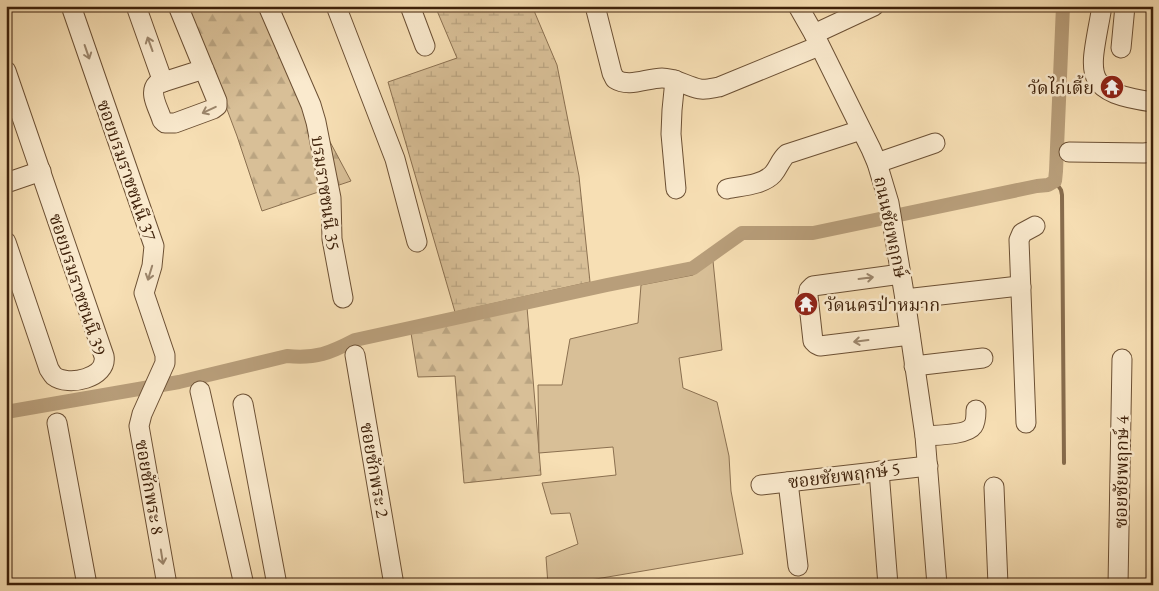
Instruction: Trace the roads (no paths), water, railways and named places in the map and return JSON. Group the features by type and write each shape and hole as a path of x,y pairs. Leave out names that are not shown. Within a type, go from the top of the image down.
{"street":[{"name":"ซอยบรมราชชนนี 37","path":"71,6 154,246 154,258 144,293 165,354 165,363 152,390"},
{"path":"136,6 164,82"},
{"path":"178,6 215,92 217,101 213,109 174,123 169,124 162,120 153,94 154,87 204,69"},
{"name":"บรมราชชนนี 35","path":"268,6 311,104 316,122 331,198 332,239 343,298"},
{"path":"336,6 395,159 418,242"},
{"path":"410,6 425,46"},
{"path":"595,6 615,79 624,82 638,82 660,78 675,80 699,89 719,87 817,40 874,6"},
{"name":"ถนนชัยพฤกษ์","path":"798,6 817,40 877,163 889,203 925,436 937,585"},
{"path":"1121,48 1125,6"},
{"path":"1101,12 1093,59 1093,74 1099,84 1111,93 1131,99 1153,102"},
{"name":"ซอยบรมราชชนนี 39","path":"6,71 104,356 103,366 99,371 91,376 75,380 64,380 55,376 49,369 6,242"},
{"path":"675,80 671,134 676,189"},
{"path":"726,189 764,181 772,176 782,158 787,154 861,130"},
{"path":"877,163 935,143"},
{"path":"1069,152 1153,152"},
{"path":"6,183 41,171"},
{"path":"1026,423 1019,240 1022,233 1035,226"},
{"path":"901,274 812,286 808,296 812,341 820,346 910,335"},
{"path":"905,299 1021,287"},
{"name":"ซอยชักพระ 2","path":"355,355 394,585"},
{"path":"914,366 983,358"},
{"name":"ซอยชัยพฤกษ์ 4","path":"1118,585 1122,358"},
{"name":"ซอยชักพระ 8","path":"152,390 139,426 167,585"},
{"path":"200,391 244,585"},
{"path":"243,404 277,585"},
{"path":"925,436 962,432 971,429 975,424 976,410"},
{"path":"57,423 87,585"},
{"name":"ซอยชัยพฤกษ์ 5","path":"761,485 928,466"},
{"path":"879,471 888,585"},
{"path":"788,482 798,566"},
{"path":"994,487 998,585"}],"waterway":[{"path":"6,412 179,382 287,356 315,356 330,352 355,340 693,268 742,233 813,233 1048,185 1055,181 1056,171 1063,6"},
{"path":"1055,181 1062,195 1064,463"}],"place":[{"name":"วัดไก่เตี้ย","path":"1112,87"},
{"name":"วัดนครป่าหมาก","path":"806,304"}]}
